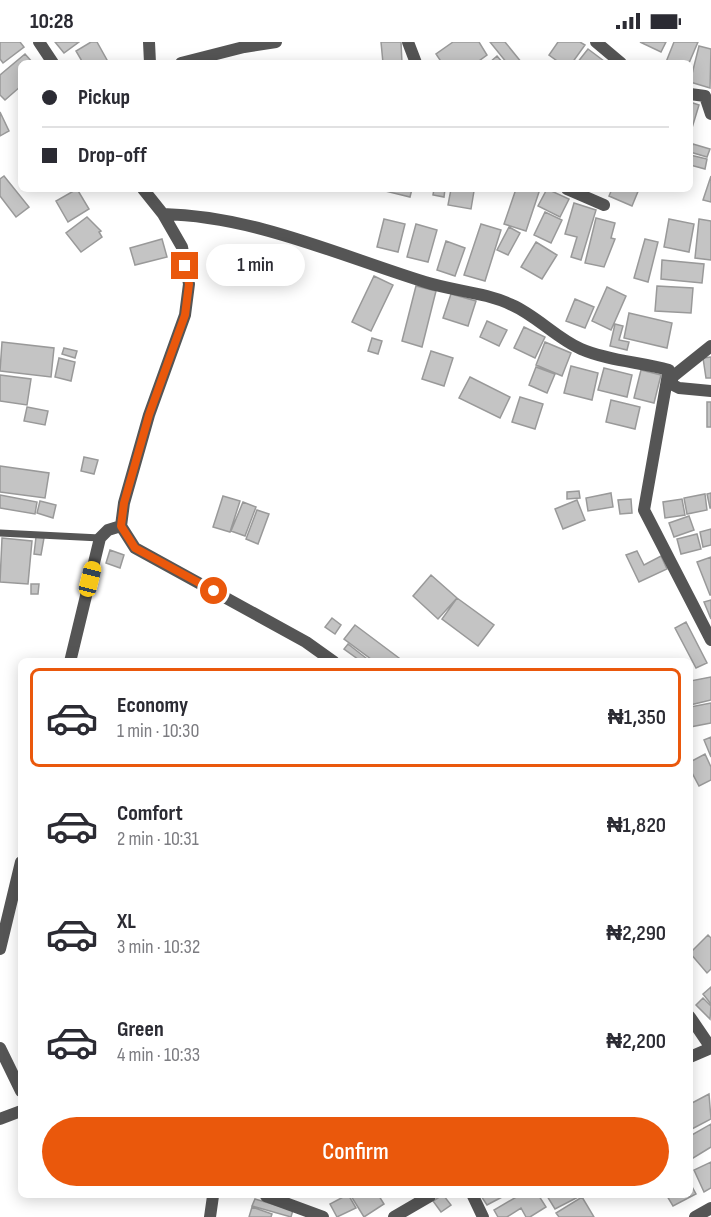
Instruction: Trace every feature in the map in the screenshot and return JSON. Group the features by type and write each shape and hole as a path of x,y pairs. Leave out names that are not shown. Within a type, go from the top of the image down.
{"street":[{"path":"39,42 51,60"},
{"path":"149,42 150,60"},
{"path":"192,60 233,49 276,42"},
{"path":"408,42 415,60"},
{"path":"596,42 617,60"},
{"path":"693,94 705,96 711,114"},
{"path":"145,192 163,214 182,247 189,284 185,315 149,415 124,503 121,526 135,548 306,642 328,658"},
{"path":"574,192 604,205"},
{"path":"163,214 199,214 299,238 453,291 512,304 579,348 670,374"},
{"path":"711,346 670,374 644,510 711,640"},
{"path":"670,374 673,385 679,388 711,391"},
{"path":"71,658 100,538 108,530 121,526"},
{"path":"1,941 18,874"},
{"path":"693,1021 711,1048 693,1056"},
{"path":"0,1048 18,1085"},
{"path":"0,1119 18,1112"},
{"path":"210,1217 213,1198"},
{"path":"271,1198 323,1217"},
{"path":"394,1217 427,1198"},
{"path":"474,1198 483,1217"},
{"path":"695,1217 711,1208"}],"lane":[{"path":"0,533 100,538"}],"building":[{"path":"0,42 20,42 24,47 3,63 0,59"},
{"path":"55,42 79,42 64,53"},
{"path":"91,42 97,42 107,60 81,60 76,51"},
{"path":"381,42 401,42 402,60 383,60"},
{"path":"453,42 479,42 487,55 480,60 440,60 436,54"},
{"path":"490,42 505,42 520,60 505,60"},
{"path":"558,42 580,42 585,45 574,60 556,60 549,55"},
{"path":"640,42 666,42 661,52"},
{"path":"674,42 698,42 690,60 667,60"},
{"path":"699,46 711,49 710,88 693,83 693,70"},
{"path":"588,49 603,60 579,60"},
{"path":"25,54 30,60 18,60 18,89 5,100 0,95 0,75"},
{"path":"693,103 699,105 693,125"},
{"path":"0,112 9,131 0,136"},
{"path":"693,144 710,149 707,157 693,153"},
{"path":"693,156 707,159 705,169 693,166"},
{"path":"4,176 29,207 16,217 0,196 0,179"},
{"path":"711,176 711,202 703,200"},
{"path":"72,192 79,192 89,209 68,222 56,201"},
{"path":"389,192 411,192 410,197"},
{"path":"434,192 445,192 444,197 433,195"},
{"path":"450,192 474,192 471,209 448,205"},
{"path":"515,192 539,192 526,231 504,224"},
{"path":"545,192 554,192 569,199 560,217 538,206"},
{"path":"611,192 638,192 632,206 609,196"},
{"path":"574,203 596,210 581,260 571,257 577,237 565,234"},
{"path":"545,212 562,220 551,243 534,235"},
{"path":"87,217 101,231 99,232 102,237 81,252 66,233"},
{"path":"596,218 615,223 611,238 615,239 604,267 585,263"},
{"path":"384,219 405,224 398,252 377,247"},
{"path":"669,219 694,224 689,252 664,247"},
{"path":"699,219 711,221 711,260 695,258"},
{"path":"416,224 437,230 428,262 407,257"},
{"path":"481,224 501,230 485,281 464,275"},
{"path":"509,227 520,233 508,255 497,250"},
{"path":"162,239 167,257 135,265 130,248"},
{"path":"645,239 658,242 648,282 634,278"},
{"path":"446,241 465,248 455,276 437,270"},
{"path":"536,242 557,255 542,279 521,267"},
{"path":"662,260 704,264 702,283 661,279"},
{"path":"374,276 393,285 371,331 352,322"},
{"path":"416,286 436,291 422,347 402,341"},
{"path":"657,286 693,288 691,313 655,311"},
{"path":"607,287 626,296 611,330 592,321"},
{"path":"451,294 476,301 468,326 443,318"},
{"path":"575,299 594,307 585,328 566,321"},
{"path":"629,313 672,323 667,348 624,338"},
{"path":"487,321 507,330 499,346 480,337"},
{"path":"615,324 623,326 619,340 629,342 627,350 610,346"},
{"path":"524,327 545,337 535,358 514,348"},
{"path":"372,338 382,341 378,354 368,351"},
{"path":"2,342 54,348 51,377 0,371"},
{"path":"545,342 571,353 562,376 536,365"},
{"path":"64,348 77,351 75,358 62,354"},
{"path":"431,351 453,358 444,386 422,379"},
{"path":"711,357 711,378 706,378 703,358"},
{"path":"59,358 75,362 71,381 55,377"},
{"path":"571,366 598,373 592,400 564,393"},
{"path":"536,367 555,374 547,393 529,385"},
{"path":"604,368 632,375 627,397 598,390"},
{"path":"641,370 661,375 654,403 634,398"},
{"path":"0,375 31,379 27,405 0,401"},
{"path":"470,377 510,397 500,418 459,398"},
{"path":"520,397 543,404 535,429 512,422"},
{"path":"611,400 640,407 635,429 606,422"},
{"path":"707,402 711,402 711,427 707,427"},
{"path":"27,407 48,411 45,425 24,421"},
{"path":"84,457 98,460 94,474 81,471"},
{"path":"0,466 49,473 45,498 0,492"},
{"path":"579,491 580,498 567,499 567,492"},
{"path":"611,493 613,507 588,511 586,498"},
{"path":"711,493 711,508 710,508 707,494"},
{"path":"705,494 707,510 687,514 684,498"},
{"path":"0,495 37,502 35,514 0,508"},
{"path":"223,496 240,501 230,532 213,527"},
{"path":"631,499 632,513 620,514 618,500"},
{"path":"682,499 685,515 665,518 663,502"},
{"path":"577,500 585,520 563,529 555,509"},
{"path":"40,501 56,505 53,518 37,513"},
{"path":"243,502 256,507 245,536 231,531"},
{"path":"257,510 269,514 258,544 246,539"},
{"path":"689,516 694,530 674,537 669,523"},
{"path":"711,529 711,545 703,547 700,532"},
{"path":"697,534 701,549 681,554 677,539"},
{"path":"36,537 44,538 41,555 34,554"},
{"path":"2,538 32,541 28,584 0,582"},
{"path":"110,550 124,555 120,568 106,563"},
{"path":"637,551 644,565 661,556 667,569 639,582 626,555"},
{"path":"711,557 711,595 710,595 697,562"},
{"path":"431,575 457,598 438,619 413,596"},
{"path":"31,584 39,584 38,594 31,594"},
{"path":"457,598 494,625 478,646 442,619"},
{"path":"711,600 711,619 704,602"},
{"path":"332,618 341,625 335,634 325,627"},
{"path":"686,622 707,663 696,668 693,658 691,658 675,628"},
{"path":"355,625 399,658 370,658 344,639"},
{"path":"348,644 366,658 356,658 344,649"},
{"path":"711,677 711,700 693,704 693,680"},
{"path":"711,703 711,723 693,726 693,706"},
{"path":"711,737 711,757 704,740"},
{"path":"705,754 711,767 711,780 699,786 693,775 693,760"},
{"path":"708,935 711,938 711,969 707,973 693,957 693,950"},
{"path":"711,987 711,1004 703,994"},
{"path":"703,998 711,1006 710,1019 696,1005"},
{"path":"709,1094 711,1119 693,1128 693,1102"},
{"path":"711,1124 711,1147 693,1158 693,1134"},
{"path":"711,1162 711,1188 704,1192 694,1170"},
{"path":"341,1198 350,1198 356,1208 337,1217 330,1204"},
{"path":"352,1198 380,1198 384,1204 364,1217"},
{"path":"438,1198 446,1198 451,1205 441,1212 433,1201"},
{"path":"482,1198 500,1198 487,1205"},
{"path":"515,1198 540,1198 546,1207 530,1217 526,1217 521,1208 507,1217 498,1217 494,1210"},
{"path":"548,1198 576,1198 555,1209"},
{"path":"583,1198 594,1217 559,1217 556,1213"},
{"path":"668,1198 688,1198 673,1206"},
{"path":"255,1199 293,1210 291,1217 252,1206"},
{"path":"252,1207 272,1214 271,1217 249,1217"}],"route":[{"path":"185,266 189,284 185,315 149,415 124,503 121,526 135,548 166,567 214,591"}]}
